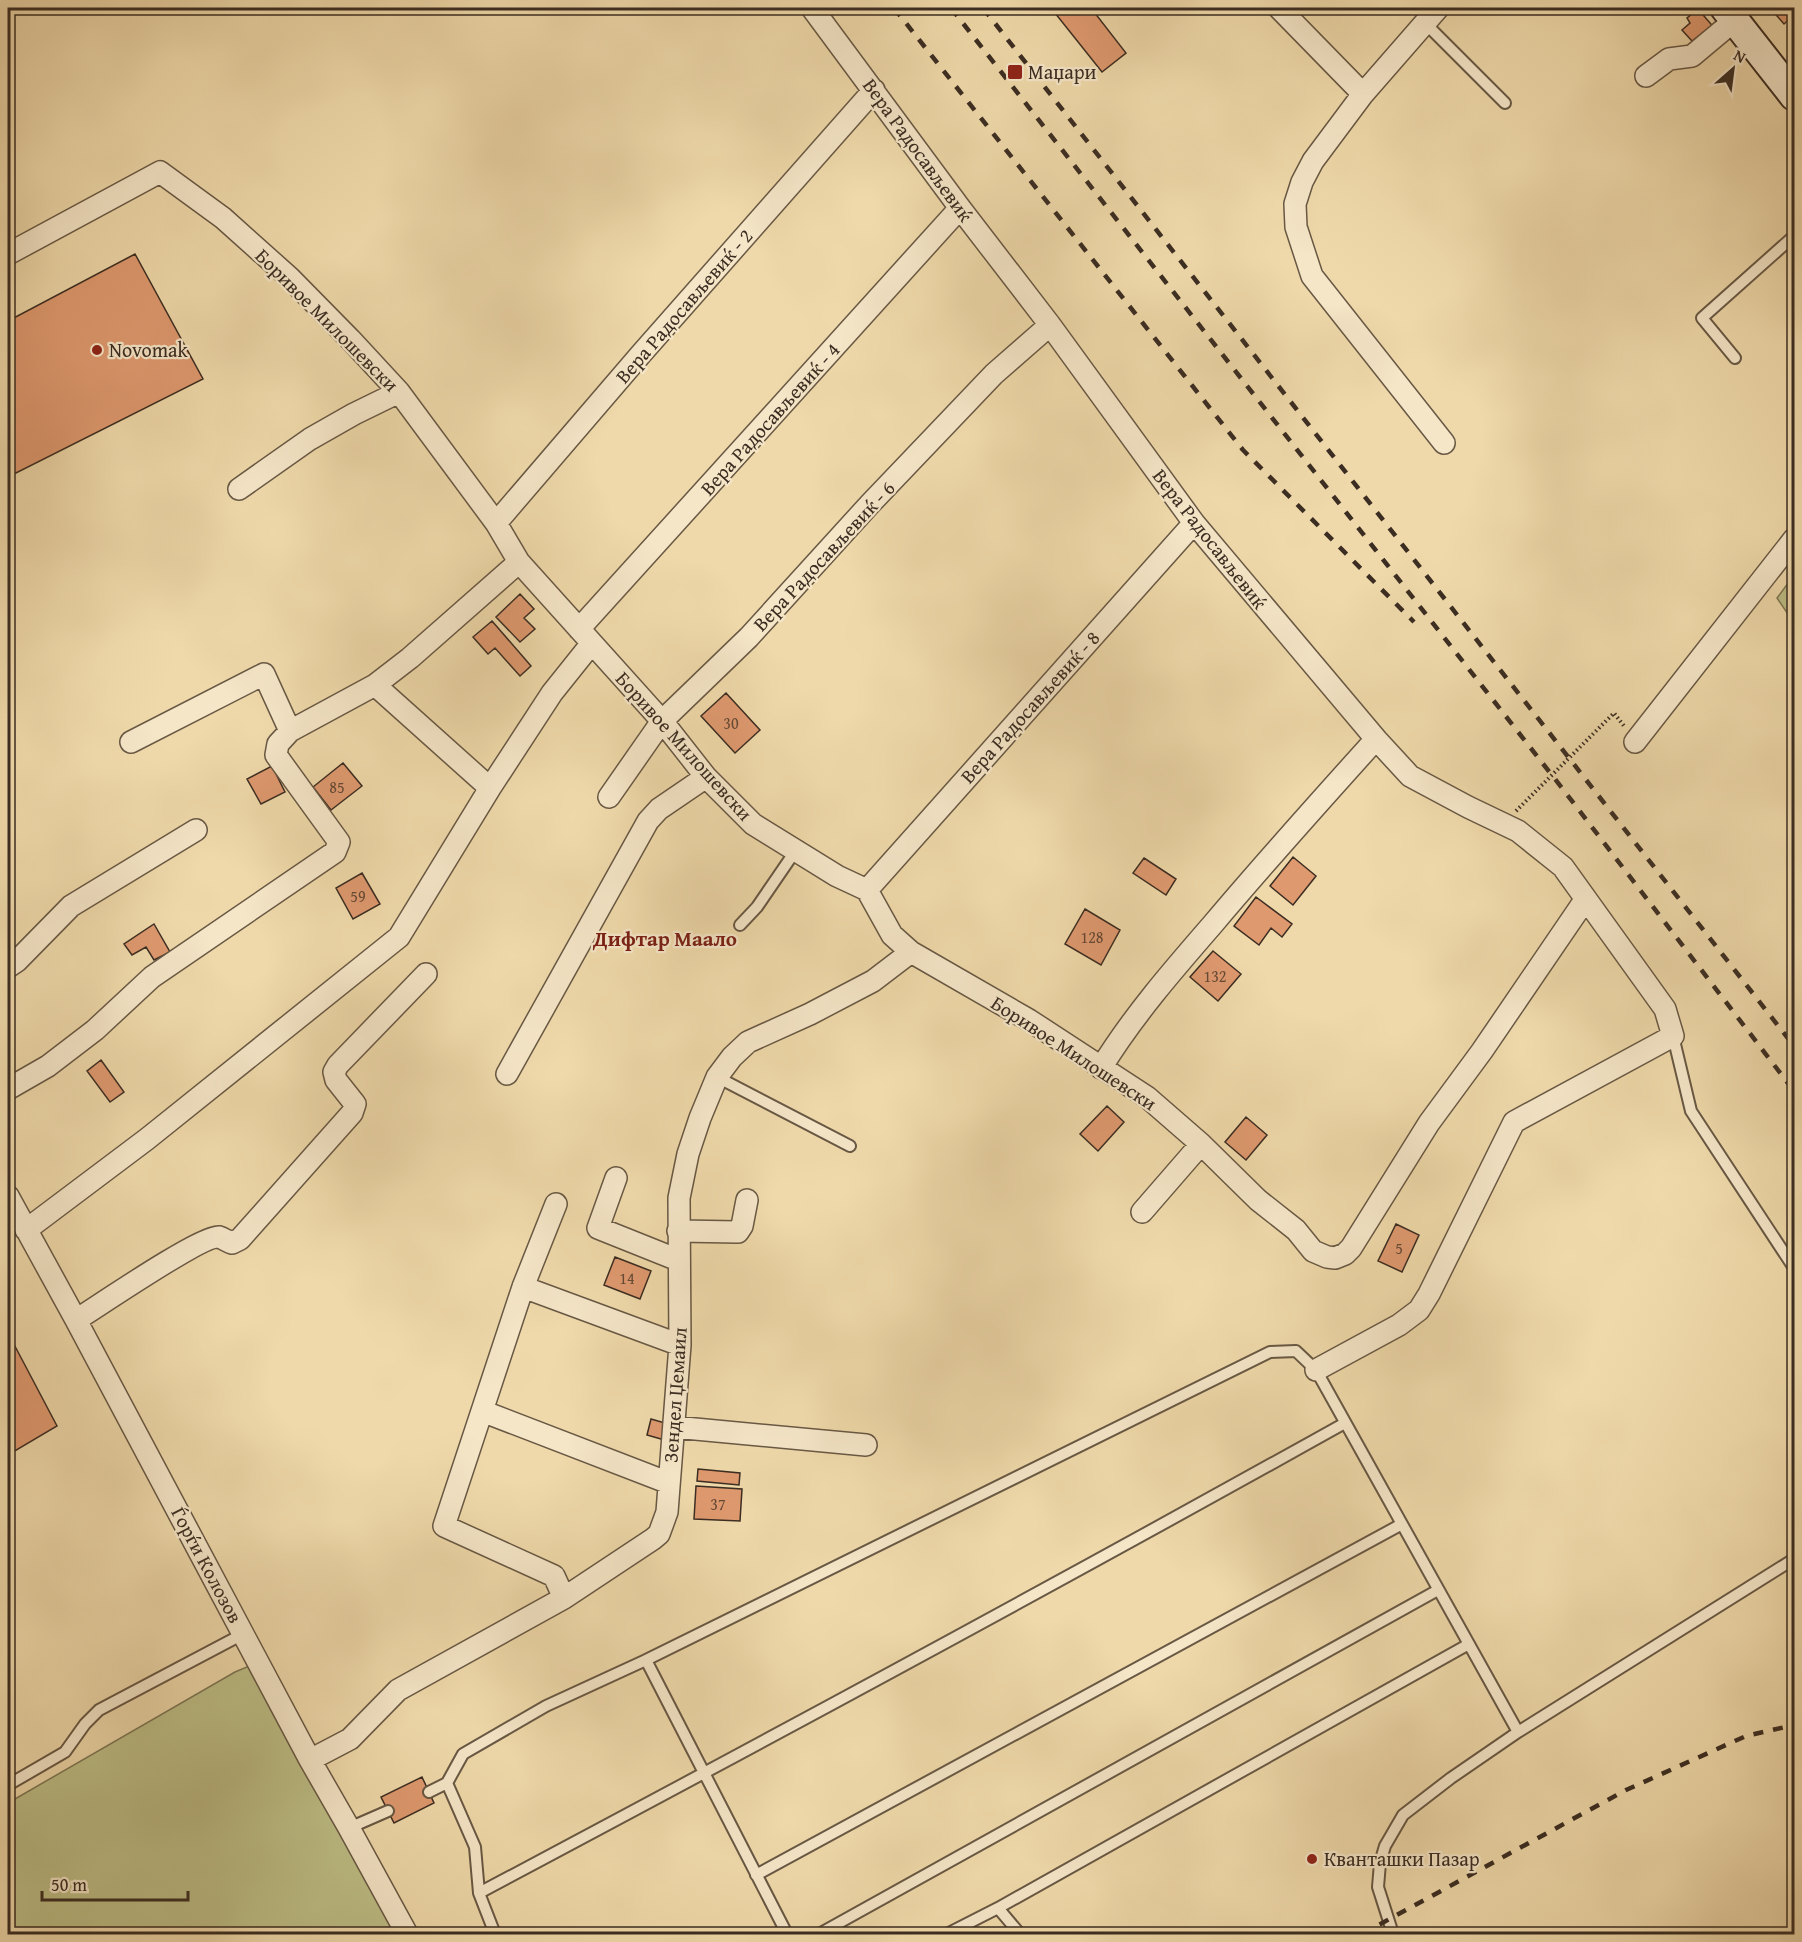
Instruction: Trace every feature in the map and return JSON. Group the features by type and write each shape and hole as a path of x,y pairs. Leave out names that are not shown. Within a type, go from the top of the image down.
{"main road":[{"path":"1730,14 1794,96"}],"street":[{"name":"Вера Радосављевиќ","path":"812,8 1050,325 1194,524 1410,776 1518,831 1563,867 1665,1009 1673,1036"},
{"path":"1279,8 1363,94"},
{"path":"1647,76 1669,58 1692,56 1730,14"},
{"path":"1432,15 1363,94 1313,161 1295,204 1296,227 1312,276 1444,443"},
{"name":"Вера Радосављевиќ - 2","path":"496,523 641,354 874,90"},
{"name":"Боривое Милошевски","path":"8,254 160,172 223,218 290,278 399,392 496,523 519,562 662,721 706,777 753,824 837,876 867,890 892,935 911,952 1029,1020 1147,1097 1201,1144 1258,1200 1296,1230 1313,1251 1327,1257 1335,1258 1345,1254 1351,1248 1429,1123 1482,1051 1585,900"},
{"name":"Вера Радосављевиќ - 4","path":"26,1230 147,1139 399,937 490,788 552,693 585,636 960,208"},
{"name":"Вера Радосављевиќ - 6","path":"609,797 662,721 749,637 869,505 994,374 1050,325"},
{"path":"239,489 310,439 399,392"},
{"name":"Вера Радосављевиќ - 8","path":"867,890 1194,524"},
{"path":"1635,742 1794,539"},
{"path":"8,1089 48,1066 95,1030 152,977 335,852 339,842 276,755 278,744 290,731 375,685 410,658 519,562"},
{"path":"131,742 264,674 290,731"},
{"path":"375,685 490,788"},
{"path":"1101,1068 1118,1041 1166,978 1267,860 1376,739"},
{"path":"507,1074 648,821 658,809 706,777"},
{"path":"8,967 17,961 71,906 196,830"},
{"name":"Зендел Џемаил","path":"310,1761 350,1739 398,1690 564,1598 659,1534 667,1512 680,1345 679,1198 688,1154 717,1077 732,1057 748,1042 810,1014 873,981 911,952"},
{"path":"76,1320 182,1253 210,1239 221,1238 232,1244 240,1239 352,1113 355,1104 336,1080 334,1072 426,974"},
{"path":"1316,1370 1399,1325 1419,1310 1514,1122 1673,1036"},
{"path":"1142,1212 1201,1144"},
{"path":"615,1178 598,1228 678,1260"},
{"name":"Ѓорѓи Колозов","path":"8,1196 310,1761 349,1827 406,1935"},
{"path":"678,1231 738,1232 742,1226 747,1200"},
{"path":"556,1204 523,1287 444,1526 554,1576 564,1598"},
{"path":"523,1287 680,1345"},
{"path":"482,1411 669,1484"},
{"path":"674,1426 866,1445"}],"lane":[{"path":"1432,15 1505,103"},
{"path":"1735,358 1702,318 1794,236"},
{"path":"740,925 757,907 796,850"},
{"path":"1673,1036 1691,1111 1794,1268"},
{"path":"717,1077 850,1146"},
{"path":"429,1792 447,1783 463,1754 546,1706 646,1660 1270,1352 1296,1351 1316,1370 1518,1732"},
{"path":"479,1893 704,1774 1345,1423"},
{"path":"756,1875 1402,1524"},
{"path":"1393,1935 1378,1887 1380,1863 1385,1846 1403,1815 1451,1778 1518,1732 1794,1559"},
{"path":"819,1935 1438,1590"},
{"path":"8,1785 65,1752 85,1724 99,1710 243,1634"},
{"path":"946,1935 1469,1644"},
{"path":"646,1660 786,1932 774,1935"},
{"path":"447,1783 476,1847 479,1893 495,1935"},
{"path":"349,1827 388,1811"},
{"path":"998,1908 1020,1935"}],"path":[{"path":"1503,824 1614,713 1635,742"}],"green space":[{"path":"1794,575 1794,623 1777,598"},
{"path":"259,1662 407,1934 8,1934 8,1803 235,1672"}],"building":[{"path":"1051,8 1091,8 1126,53 1102,72"},
{"path":"1770,8 1794,8 1794,15 1784,24"},
{"path":"1698,9 1716,30 1705,40 1700,35 1692,41 1682,30 1690,23 1687,18"},
{"name":"Novomak","path":"135,254 203,379 8,477 8,321"},
{"path":"520,594 534,609 524,618 535,629 520,642 496,617"},
{"path":"492,621 531,666 520,676 495,648 488,654 473,637"},
{"path":"726,693 760,730 735,753 701,716"},
{"path":"343,763 362,786 331,810 313,787"},
{"path":"272,766 285,792 261,804 247,779"},
{"path":"1293,857 1316,876 1293,905 1270,886"},
{"path":"1144,858 1176,879 1166,895 1133,873"},
{"path":"362,873 380,904 353,919 336,888"},
{"path":"1256,897 1292,924 1282,937 1271,928 1259,945 1234,926"},
{"path":"1085,909 1120,930 1101,965 1065,944"},
{"path":"154,924 170,952 154,960 146,947 132,955 124,944"},
{"path":"1213,951 1241,974 1218,1001 1190,977"},
{"path":"101,1060 124,1092 110,1102 87,1071"},
{"path":"1107,1106 1124,1122 1098,1151 1080,1134"},
{"path":"1246,1117 1267,1135 1246,1160 1225,1142"},
{"path":"1396,1224 1419,1235 1402,1272 1378,1261"},
{"path":"615,1257 651,1271 640,1299 604,1285"},
{"path":"8,1333 57,1426 8,1455"},
{"path":"651,1419 672,1425 668,1441 647,1435"},
{"path":"698,1469 740,1473 739,1485 697,1481"},
{"path":"696,1486 742,1489 740,1521 694,1519"},
{"path":"422,1777 434,1803 394,1823 381,1797"}],"railway":[{"path":"894,8 1243,450 1414,622"},
{"path":"951,8 1562,788 1794,1091"},
{"path":"983,8 1794,1046"},
{"path":"1362,1934 1626,1790 1746,1736 1794,1725"}],"place":[{"name":"Маџари","path":"1015,72"},
{"name":"Novomak","path":"97,350"},
{"name":"Кванташки Пазар","path":"1312,1859"}],"district":[{"name":"Дифтар Маало","path":"665,939"}]}
